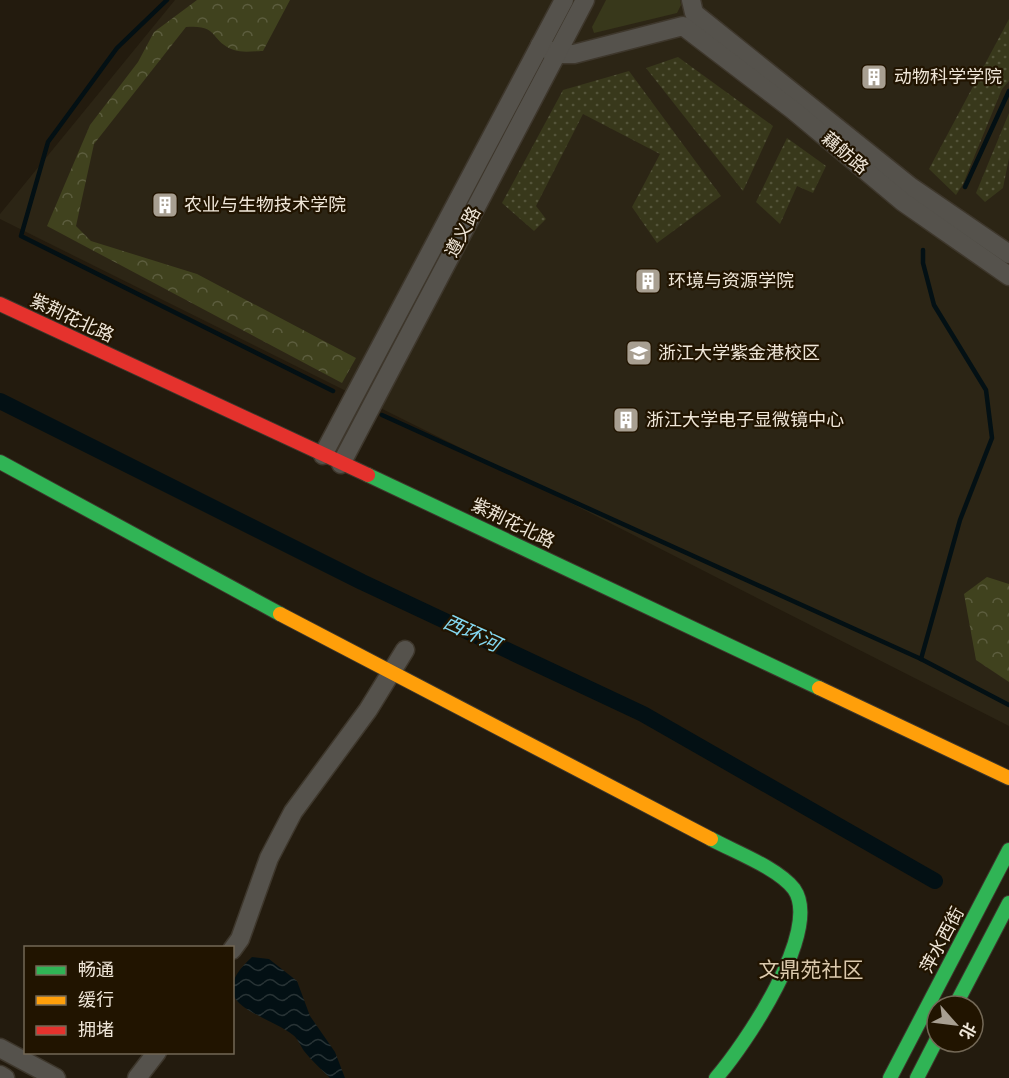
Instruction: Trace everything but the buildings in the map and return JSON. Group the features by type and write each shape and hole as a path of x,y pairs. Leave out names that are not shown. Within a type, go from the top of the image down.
{"main road":[{"name":"紫荆花北路","path":"0,304 475,525 1009,778"},
{"path":"0,462 391,672 779,875 792,885 800,901 791,953 766,1009 716,1078"},
{"name":"萍水西街","path":"890,1078 1009,850"},
{"path":"961,994 1009,903"},
{"path":"917,1078 929,1054"}],"street":[{"name":"遵义路","path":"323,455 564,0"},
{"name":"遵义路","path":"341,464 585,0"},
{"path":"540,45 556,54 574,54 689,13"},
{"name":"藕舫路","path":"689,13 911,187 1009,254"},
{"name":"藕舫路","path":"689,13 793,110 903,202 1009,276"},
{"path":"234,947 240,939 269,858 293,812 368,710 405,650"},
{"path":"0,1048 56,1078"},
{"path":"137,1078 156,1054"},
{"path":"0,1075 5,1078"}],"shaded area":[{"name":"浙江大学紫金港校区","path":"175,0 1009,0 1009,726 539,487 0,219 0,214"},
{"path":"606,0 680,0 681,5 677,13 594,33 592,27"},
{"path":"1009,19 1009,81 1002,89 963,184 956,195 929,169"},
{"path":"678,57 773,126 743,191 646,68"},
{"path":"629,71 721,196 657,243 632,207 660,154 583,114 536,206 546,219 534,231 502,203 563,90"},
{"path":"1009,113 1009,158 1003,188 985,202 976,193"},
{"path":"787,138 826,166 813,193 797,186 780,224 756,202"}],"green space":[{"path":"197,0 290,0 263,51 234,50 204,28 186,27 94,144 76,226 91,241 197,274 356,358 342,383 47,226 90,125 138,62 154,32"},
{"path":"987,577 1009,584 1009,682 976,660 964,594"}],"water":[{"path":"252,957 269,959 297,981 310,1016 335,1052 345,1078 330,1078 304,1051 293,1035 242,1005 234,997 234,982 238,973"}],"waterway":[{"path":"167,0 117,48 48,142 21,236 333,391"},
{"path":"965,187 1009,91"},
{"path":"921,659 960,520 992,438 986,390 934,305 923,263 923,250"},
{"name":"西环河","path":"0,401 362,582 643,714 935,881"},
{"path":"382,415 921,659 1009,705"}],"traffic: fast":[{"path":"0,462 280,614"},
{"path":"368,475 819,688"},
{"path":"711,839 778,874 794,889 800,908 798,931 776,987 744,1041 716,1078"},
{"path":"890,1078 1009,850"},
{"path":"961,994 1009,903"},
{"path":"917,1078 929,1054"}],"traffic: slow":[{"path":"280,614 711,839"},
{"path":"819,688 1009,778"}],"traffic: jam":[{"path":"0,304 368,475"}],"place":[{"name":"动物科学学院","path":"874,77"},
{"name":"农业与生物技术学院","path":"165,205"},
{"name":"环境与资源学院","path":"648,281"},
{"name":"浙江大学紫金港校区","path":"639,353"},
{"name":"浙江大学电子显微镜中心","path":"626,420"}],"district":[{"name":"文鼎苑社区","path":"811,970"}]}
